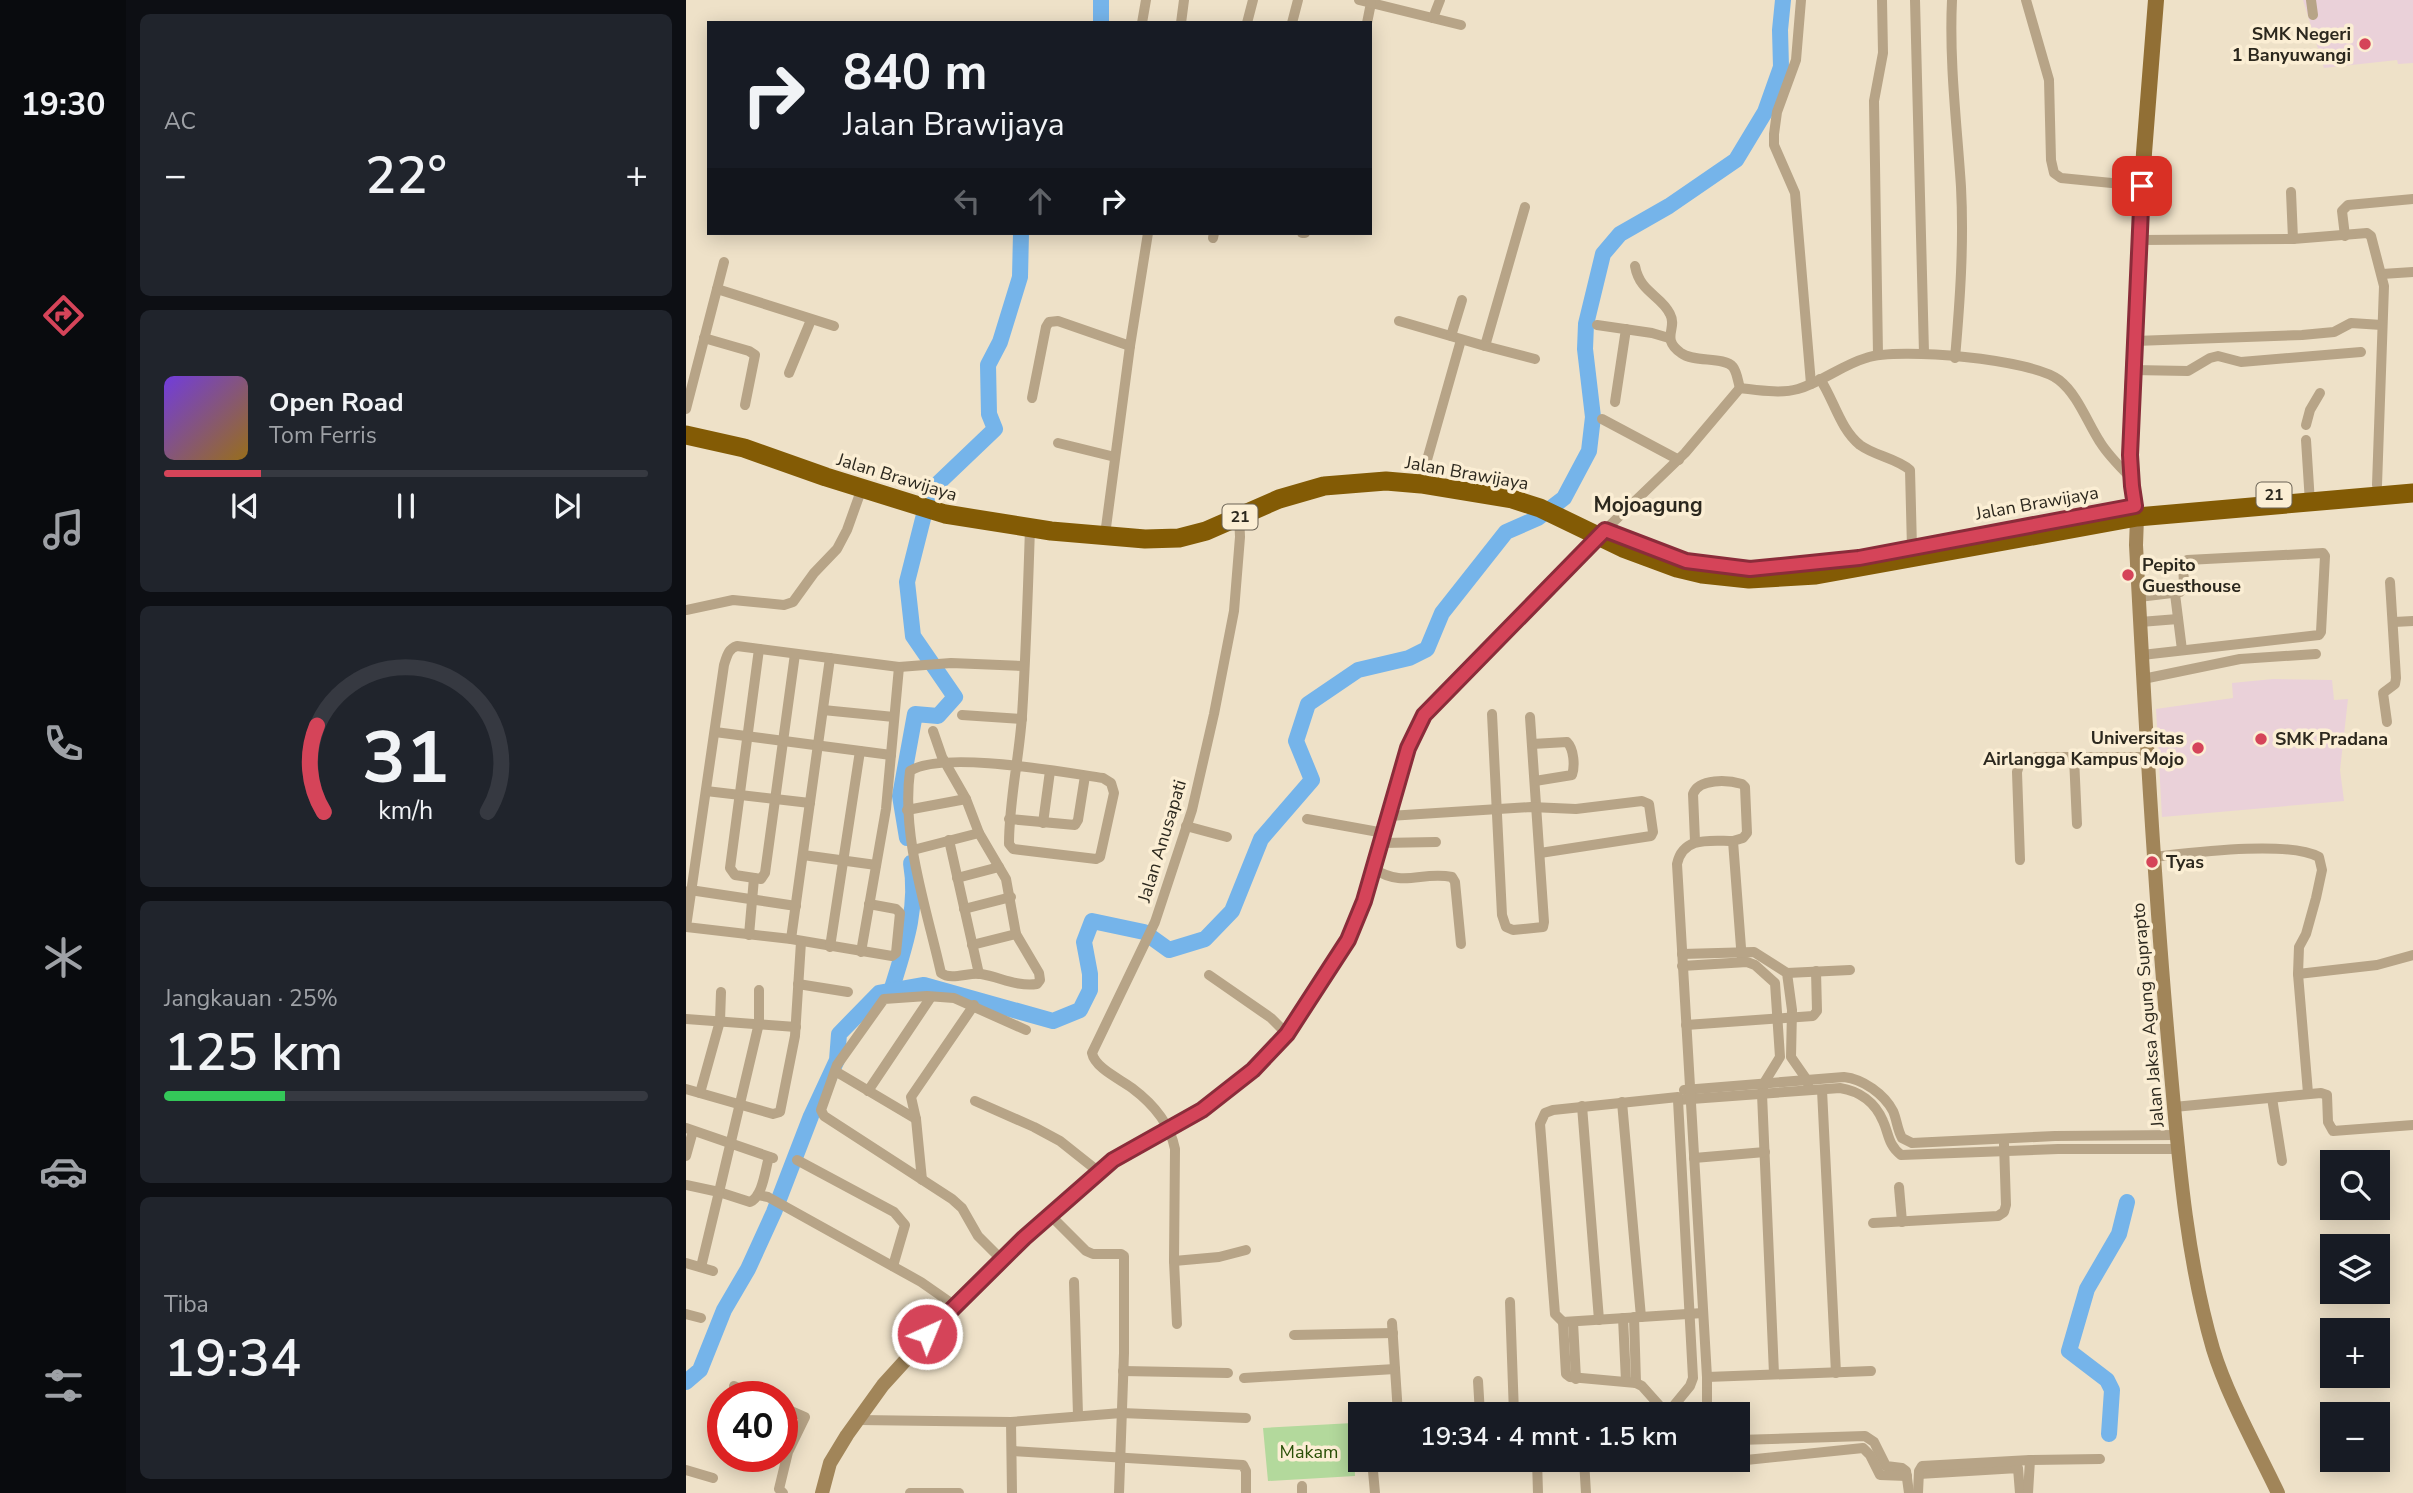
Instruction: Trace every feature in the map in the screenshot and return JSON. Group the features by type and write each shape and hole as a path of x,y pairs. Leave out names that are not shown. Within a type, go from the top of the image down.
{"highway":[{"name":"Jalan Brawijaya","path":"686,424 740,436 976,520 1030,528 1181,528 1296,493 1348,483 1386,481 1470,491 1541,504"},
{"name":"Jalan Brawijaya","path":"686,435 744,448 862,488 910,498"},
{"name":"Jalan Brawijaya","path":"1238,512 1268,494 1305,482 1377,473 1423,474 1502,488 1567,516 1647,558 1678,568 1702,574 1749,579 1816,575 1976,540 2136,512 2162,515 2309,498"},
{"name":"21","path":"2309,498 2377,485 2410,488"},
{"name":"21","path":"2136,512 2410,488"},
{"name":"Jalan Brawijaya","path":"938,508 970,510 1105,530"},
{"name":"Jalan Brawijaya","path":"1602,533 1686,561 1750,569 1816,564 1976,540"}],"main road":[{"path":"2136,512 2131,478 2133,370 2142,186 2156,0"}],"street":[{"path":"1142,21 1146,0"},
{"path":"1181,21 1184,0"},
{"path":"1248,21 1253,0"},
{"path":"1294,21 1298,0"},
{"path":"1359,0 1395,4 1461,25"},
{"path":"1433,18 1440,0"},
{"path":"1801,0 1796,60 1777,112 1774,145 1795,193 1815,382 1857,442 1873,453 1910,470 1912,548"},
{"path":"1878,355 1874,101 1883,53 1882,0"},
{"path":"1915,0 1924,353"},
{"path":"1952,0 1952,61 1961,189 1962,254 1955,358"},
{"path":"2026,0 2049,80 2051,160 2054,173 2062,178 2142,186"},
{"path":"2311,0 2313,15"},
{"path":"1367,21 1371,3"},
{"path":"2291,192 2293,239"},
{"path":"2345,236 2343,211 2348,205 2413,199"},
{"path":"1485,346 1525,207"},
{"path":"2140,240 2293,239 2367,233 2371,236 2382,274 2377,485"},
{"path":"1105,530 1148,235"},
{"path":"686,409 724,262"},
{"path":"1635,266 1644,287 1671,316 1669,338 1677,351 1688,358 1730,365 1735,370 1740,388"},
{"path":"2382,274 2413,272"},
{"path":"717,289 834,326"},
{"path":"1423,474 1456,338 1462,300"},
{"path":"789,373 811,320"},
{"path":"1032,398 1049,322 1058,321 1130,346"},
{"path":"1399,321 1535,359"},
{"path":"2135,341 2302,335 2334,332 2351,323 2382,325"},
{"path":"1597,325 1669,338"},
{"path":"1615,402 1626,329"},
{"path":"704,338 755,355 745,405"},
{"path":"2133,370 2188,371 2218,356 2241,362 2361,352"},
{"path":"1740,388 1783,391 1815,382 1858,361 1878,355 1924,353 2025,366 2051,374 2071,393 2100,442 2131,478"},
{"path":"822,1493 830,1463 883,1385 954,1306 1099,1172 1126,1152 1170,1130 1231,1088 1253,1070 1287,1034 1348,940 1374,869 1408,748 1424,715 1602,533 1679,460 1740,388"},
{"path":"2306,425 2310,410 2320,393"},
{"path":"1602,419 1679,460"},
{"path":"2306,440 2309,498"},
{"path":"1058,443 1115,457"},
{"path":"686,610 733,600 784,606 793,601 837,549 862,488"},
{"name":"Jalan Anusapati","path":"1170,1130 1142,1096 1092,1057 1095,1045 1156,922 1186,826 1214,714 1234,611 1240,537 1238,512"},
{"name":"Jalan Jaksa Agung Suprapto","path":"2136,512 2153,857 2174,1107 2192,1252 2214,1352 2278,1493"},
{"path":"933,731 945,764 966,799 979,833 1006,879 1017,934 1039,973 1039,982 1018,985 979,974 946,977 941,973 913,850 907,810 910,770 945,764 968,762 1016,766 1103,778 1114,788 1098,858 1013,849 1009,844 1009,819 1016,766 1021,719 1030,528"},
{"path":"2139,597 2175,594 2183,589 2183,564 2187,560 2323,553 2325,556 2319,635 2142,655"},
{"path":"2387,722 2383,693 2396,681 2395,622 2390,582"},
{"path":"2175,594 2182,650"},
{"path":"2140,622 2178,619"},
{"path":"2395,622 2413,621"},
{"path":"869,904 896,909 900,913 896,953 889,956 686,927 724,665 728,653 737,646 899,667 951,663 1024,666"},
{"path":"759,649 730,868 735,875 761,879 765,873 795,653"},
{"path":"2143,678 2240,659 2316,654"},
{"path":"686,1089 772,1114 780,1112 796,1027 796,906 830,658"},
{"path":"860,952 886,809 899,667"},
{"path":"823,710 894,718"},
{"path":"1492,714 1502,915 1508,929 1544,925 1530,717"},
{"path":"962,715 1021,719"},
{"path":"715,732 891,755"},
{"path":"1532,744 1567,742 1571,747 1573,763 1572,775 1535,781"},
{"path":"830,947 860,751"},
{"path":"2021,860 2017,772 2020,762 2037,757 2148,757"},
{"path":"2074,757 2077,824"},
{"path":"1043,823 1050,771"},
{"path":"1009,819 1072,826 1076,824 1084,776"},
{"path":"1695,841 1693,794 1696,787 1702,783 1738,782 1745,787 1747,833 1743,838 1733,841 1695,841 1682,851 1677,863 1707,1402"},
{"path":"706,791 810,803"},
{"path":"907,810 966,799"},
{"path":"1389,816 1498,808 1576,809 1646,802 1649,804 1653,832 1651,836 1540,853"},
{"path":"1307,819 1382,838 1436,842"},
{"path":"1186,826 1227,837"},
{"path":"686,831 699,833"},
{"path":"913,850 979,833"},
{"path":"949,840 979,974"},
{"path":"1733,841 1741,956"},
{"path":"2153,857 2260,849 2291,850 2319,857 2322,870 2306,933 2299,947 2298,974 2308,1093"},
{"path":"803,855 876,866"},
{"path":"957,878 999,867"},
{"path":"1374,869 1397,879 1452,877 1455,882 1461,944"},
{"path":"749,935 754,878"},
{"path":"691,890 796,906"},
{"path":"964,909 1011,897"},
{"path":"972,945 1017,934"},
{"path":"1682,960 1754,953 1787,973 1850,970"},
{"path":"2298,974 2377,965 2413,955"},
{"path":"1741,956 1775,984 1778,1020 1786,1057 1808,1085 1822,1090 1850,1090 1874,1104 1884,1121 1891,1145 1901,1155 2118,1149 2179,1142"},
{"path":"1686,1025 1792,1019 1815,1015 1816,971"},
{"path":"1774,1374 1763,1088 1786,1057 1792,1019 1787,973"},
{"path":"1209,975 1261,1010 1287,1034"},
{"path":"798,984 848,992"},
{"path":"701,1267 759,1023 759,990"},
{"path":"700,1093 720,1021 721,992"},
{"path":"868,1091 931,997"},
{"path":"1002,1260 978,1236 962,1208 822,1114 823,1103 835,1071 878,1004 884,999 954,998 1026,1030"},
{"path":"902,1110 974,1005"},
{"path":"686,1019 796,1027"},
{"path":"835,1071 916,1119"},
{"path":"1703,1312 1568,1322 1555,1314 1540,1124 1545,1113 1622,1102 1678,1098 1690,1094 1808,1085 1844,1077 1867,1085 1886,1102 1892,1110 1902,1138 1912,1143 2118,1136 2179,1142"},
{"path":"1822,1090 1836,1373"},
{"path":"2174,1107 2322,1093 2327,1098 2328,1122 2333,1130 2413,1125"},
{"path":"911,1097 922,1180"},
{"path":"1677,1402 1693,1378 1678,1098"},
{"path":"2272,1098 2283,1160"},
{"path":"975,1101 1051,1136 1099,1172"},
{"path":"1622,1102 1633,1318 1631,1382"},
{"path":"1582,1107 1599,1320"},
{"path":"686,1156 690,1130 772,1158 763,1196"},
{"path":"1170,1130 1175,1149 1174,1261 1177,1324"},
{"path":"2118,1136 2118,1149"},
{"path":"1873,1223 1992,1218 2004,1212 2004,1139"},
{"path":"1694,1158 1765,1153"},
{"path":"797,1160 894,1212 905,1225 893,1266"},
{"path":"686,1185 750,1202 763,1196 785,1205 935,1290 954,1306"},
{"path":"1899,1187 1902,1222"},
{"path":"1051,1216 1086,1251 1124,1256 1119,1493"},
{"path":"1174,1261 1219,1257 1245,1250"},
{"path":"686,1263 713,1270"},
{"path":"1074,1282 1078,1415"},
{"path":"1510,1302 1514,1402"},
{"path":"686,1314 701,1318"},
{"path":"1568,1322 1576,1379 1631,1382 1642,1386 1656,1402"},
{"path":"1294,1335 1392,1328 1397,1402"},
{"path":"1244,1378 1395,1369"},
{"path":"1123,1371 1228,1373"},
{"path":"1707,1377 1871,1371"},
{"path":"1478,1381 1479,1402"},
{"path":"859,1420 1011,1422 1121,1413 1246,1418"},
{"path":"798,1414 805,1417 798,1432"},
{"path":"1011,1422 1012,1493"},
{"path":"1750,1441 1865,1436 1874,1442 1886,1466 1904,1469 1909,1493"},
{"path":"1759,1441 1760,1458"},
{"path":"1750,1459 1863,1448 1881,1475 1907,1476"},
{"path":"1013,1451 1242,1465 1246,1471 1246,1493"},
{"path":"1918,1493 1922,1466 2026,1465 2099,1459"},
{"path":"2020,1493 2026,1465"},
{"path":"2026,1465 2028,1493"},
{"path":"686,1470 713,1478"},
{"path":"783,1472 779,1489 783,1493"},
{"path":"1373,1472 1375,1493"},
{"path":"1537,1472 1538,1493"},
{"path":"1585,1472 1586,1493"},
{"path":"910,1493 959,1493"}],"shaded area":[{"name":"SMK Negeri 1 Banyuwangi","path":"2303,0 2413,0 2413,63 2398,64 2397,60 2324,68"},
{"path":"2273,679 2332,680 2334,700 2348,699 2340,770 2344,801 2162,817 2156,709 2233,698 2232,683"}],"green space":[{"name":"Makam","path":"1348,1423 1348,1472 1355,1472 1355,1476 1268,1481 1263,1428"}],"waterway":[{"path":"1101,0 1101,21"},
{"path":"686,1382 700,1370 724,1310 748,1269 774,1212 811,1116 837,1060 839,1034 879,993 924,985 1053,1021 1080,1010 1090,990 1084,942 1092,921 1144,932 1169,950 1205,939 1232,911 1261,839 1312,780 1296,741 1308,704 1358,670 1409,658 1427,649 1442,613 1506,532 1538,518 1564,498 1589,451 1593,417 1585,349 1586,324 1603,254 1620,234 1669,206 1736,160 1765,112 1781,67 1780,30 1783,0"},
{"path":"907,838 900,796 915,714 938,716 955,697 913,636 907,582 930,491 995,429 989,414 988,365 1000,342 1020,277 1021,235"},
{"path":"891,991 912,912 911,863"},
{"path":"2109,1434 2112,1390 2107,1380 2069,1351 2087,1289 2119,1234 2127,1202"}],"place":[{"name":"SMK Negeri 1 Banyuwangi","path":"2365,44"},
{"name":"Pepito Guesthouse","path":"2128,575"},
{"name":"SMK Pradana","path":"2261,739"},
{"name":"Universitas Airlangga Kampus Mojo","path":"2198,748"},
{"name":"Tyas","path":"2152,862"}],"district":[{"name":"Mojoagung","path":"1648,505"}],"route":[{"path":"927,1334 1024,1238 1090,1179 1113,1160 1202,1110 1253,1070 1287,1034 1348,940 1364,901 1408,748 1427,710 1605,530 1686,561 1750,569 1859,558 2135,506 2130,455 2142,186"}]}
